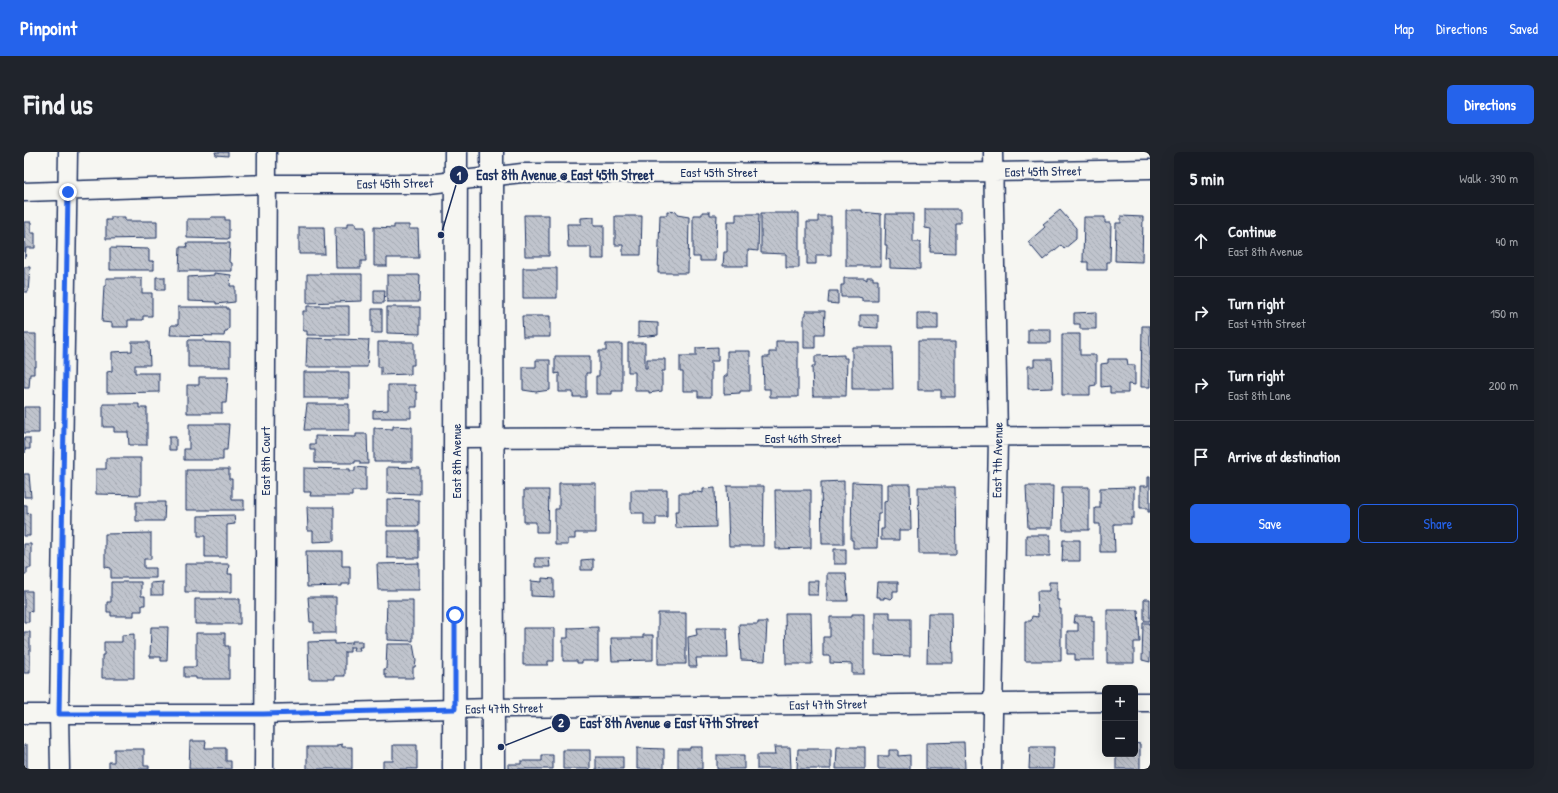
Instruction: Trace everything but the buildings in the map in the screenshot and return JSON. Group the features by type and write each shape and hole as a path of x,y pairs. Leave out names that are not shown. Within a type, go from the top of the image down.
{"main road":[{"name":"East 8th Avenue","path":"454,769 456,152"},
{"path":"492,152 493,769"}],"street":[{"path":"60,769 59,714 68,152"},
{"name":"East 8th Court","path":"264,769 263,714 267,152"},
{"name":"East 7th Avenue","path":"992,152 998,438 992,769"},
{"name":"East 45th Street","path":"24,192 68,192 267,184 429,184 522,173 992,172 1150,169"},
{"name":"East 46th Street","path":"456,438 998,438 1150,436"},
{"name":"East 47th Street","path":"24,714 263,714 492,708 1102,702"},
{"path":"1138,702 1150,702"}],"place":[{"name":"East 8th Avenue @ East 45th Street","path":"441,235"},
{"name":"East 8th Avenue @ East 47th Street","path":"501,747"}],"route":[{"path":"68,192 59,714 263,714 455,709 455,615"}]}
